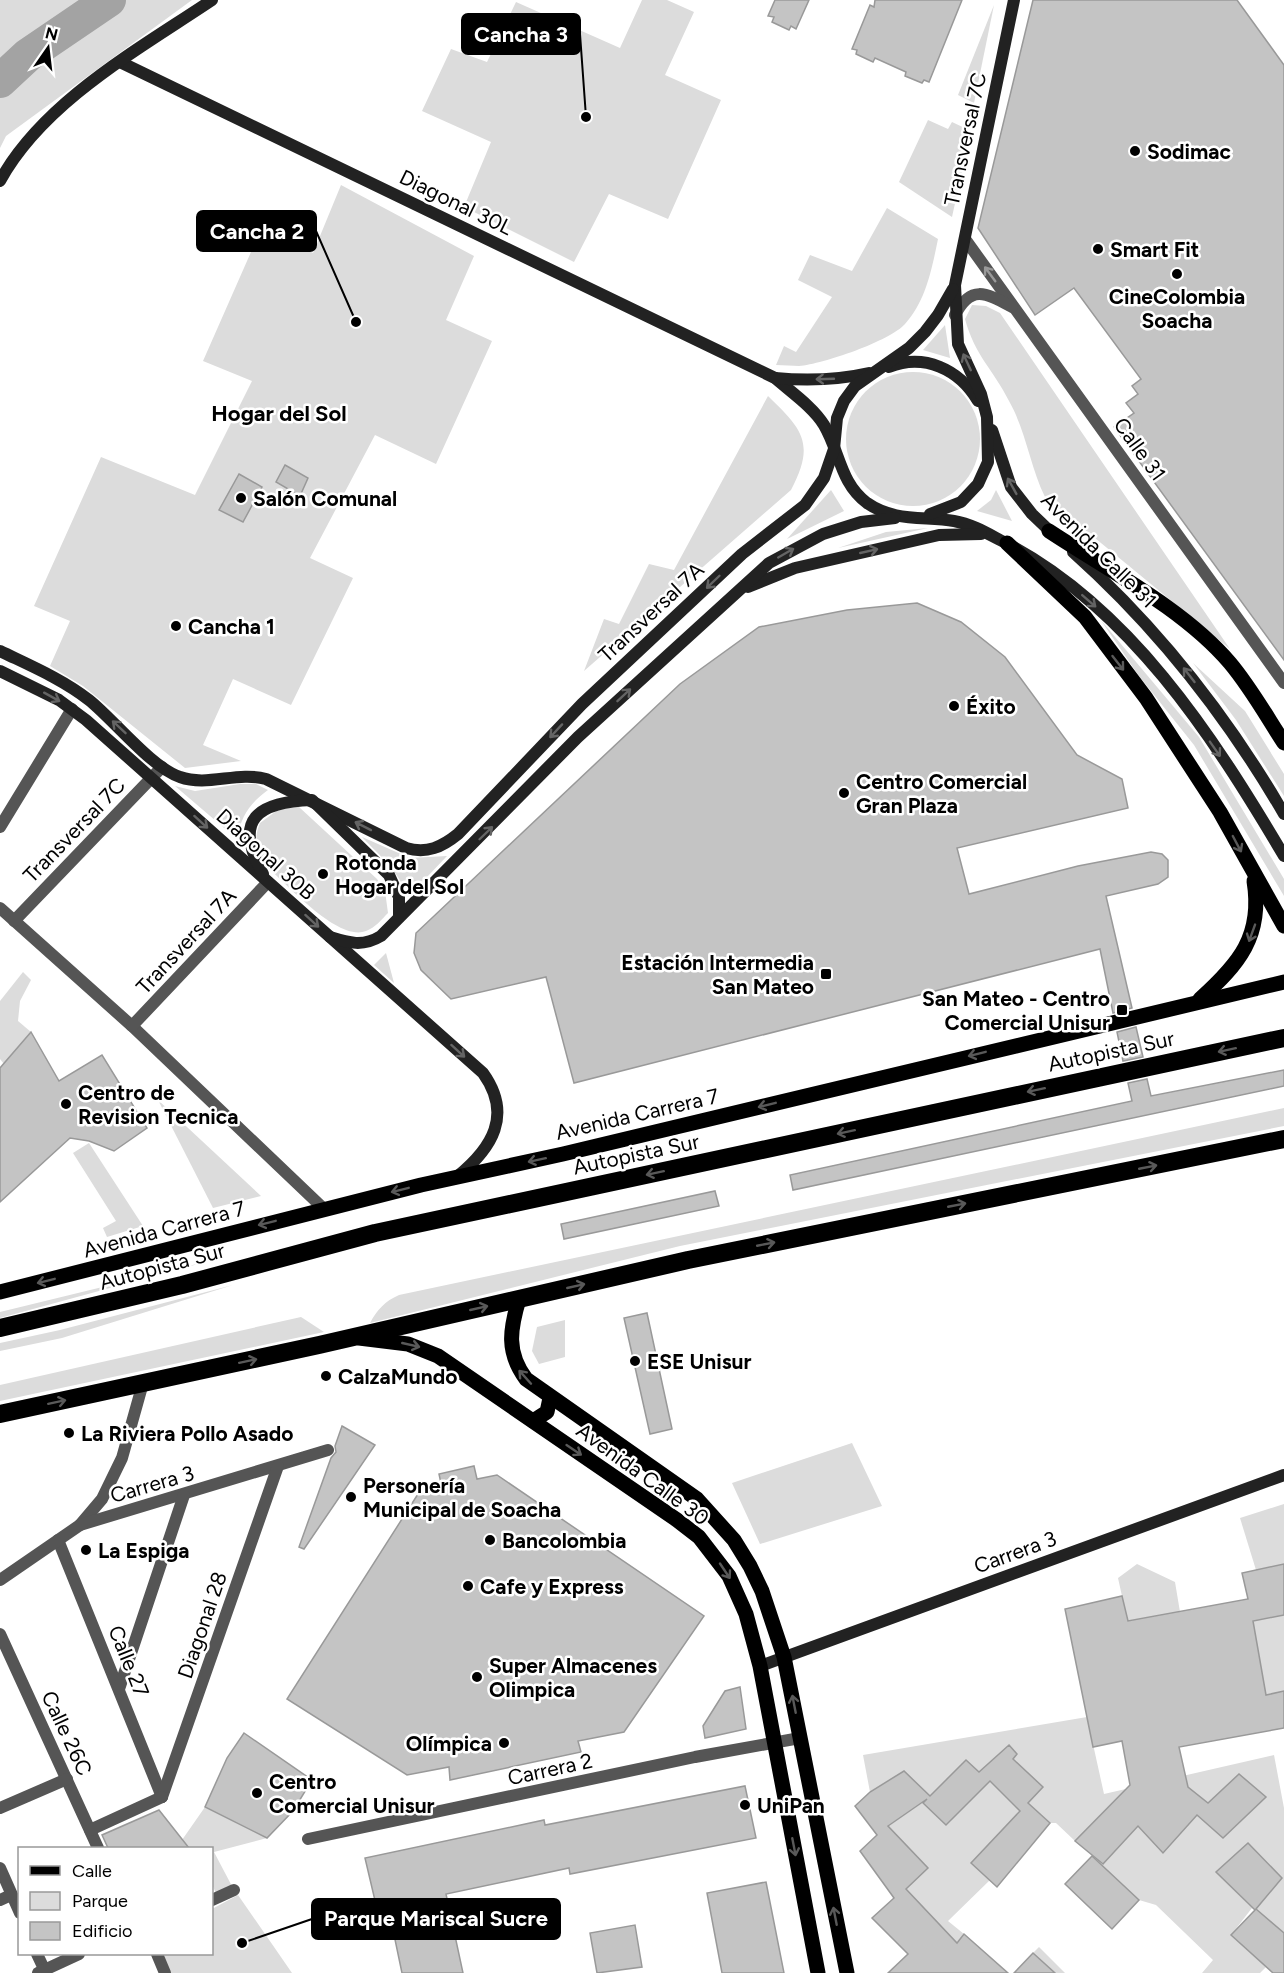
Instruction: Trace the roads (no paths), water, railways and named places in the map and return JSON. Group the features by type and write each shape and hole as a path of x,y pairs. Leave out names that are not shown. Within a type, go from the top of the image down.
{"highway":[{"name":"Autopista Sur","path":"0,1328 171,1288 375,1233 1284,1038"},
{"path":"0,1414 353,1338 688,1260 1284,1139"}],"main road":[{"path":"0,181 24,145 63,106 120,62 212,0"},
{"name":"Transversal 7C","path":"913,519 945,510 961,502 978,484 988,462 987,417 981,394 958,344 955,285 1014,0"},
{"name":"Diagonal 30L","path":"120,62 775,378"},
{"name":"Transversal 7C","path":"874,372 909,348 925,332 943,308 955,285"},
{"name":"Avenida Calle 31","path":"874,372 900,362 922,362 942,367 961,377 987,417 1011,487 1049,531 1099,575 1152,630 1223,721 1284,814"},
{"path":"775,378 798,380 846,378 874,372"},
{"name":"Transversal 7A","path":"312,800 415,851 428,851 444,845 458,834 582,704 742,554 805,505 824,478 834,448 837,418 844,401 855,386 874,372"},
{"name":"Avenida Calle 31","path":"775,378 823,424 842,473 853,490 867,503 884,512 913,519 957,521 990,534 1035,559 1078,591 1119,629 1170,685 1253,803 1284,856"},
{"name":"Transversal 7A","path":"399,917 493,826 578,737 769,563 823,534 882,518 913,519"},
{"path":"1049,531 1198,632 1231,664 1284,743"},
{"path":"734,594 767,578 827,561 939,535 960,532 990,534"},
{"path":"1007,543 1085,617 1146,698 1220,812 1253,875 1284,926"},
{"path":"0,651 50,675 88,699 162,767 178,777 200,781 255,776 282,785 312,800 388,875 399,897 399,917 372,942 350,943 330,937"},
{"name":"Diagonal 30B","path":"0,671 72,708 483,1074 491,1085 497,1110 493,1136 479,1159 457,1177"},
{"path":"268,882 249,843 254,821 260,813 276,803 312,800"},
{"path":"1197,1001 1231,968 1253,932 1257,909 1253,875"},
{"name":"Avenida Carrera 7","path":"0,1292 324,1209 1284,982"},
{"name":"Avenida Calle 30","path":"519,1299 510,1330 513,1357 526,1379 550,1398 681,1486 716,1518 750,1566 766,1600 784,1657 847,1973"},
{"name":"Avenida Calle 30","path":"353,1338 408,1344 424,1349 699,1537 729,1576 740,1596 760,1666 818,1973"},
{"path":"532,1421 547,1412 550,1398"},
{"name":"Carrera 3","path":"760,1666 1284,1475"}],"street":[{"name":"Calle 31","path":"965,238 1284,682"},
{"path":"955,315 968,297 976,294 993,297 1016,309"},
{"path":"0,827 72,708"},
{"name":"Transversal 7C","path":"14,921 162,767"},
{"name":"Transversal 7A","path":"132,1026 268,882"},
{"path":"0,908 132,1026 324,1209"},
{"path":"80,1525 102,1499 122,1458 143,1383"},
{"name":"Carrera 3","path":"0,1580 80,1525 328,1450"},
{"name":"Diagonal 28","path":"162,1797 278,1466"},
{"path":"119,1689 184,1495"},
{"name":"Calle 27","path":"58,1540 162,1797"},
{"name":"Calle 26C","path":"0,1634 98,1847"},
{"name":"Carrera 2","path":"308,1839 695,1757 800,1738"},
{"path":"0,1808 67,1779"},
{"path":"90,1830 162,1797"},
{"path":"0,1868 6,1897 18,1911"},
{"path":"213,1900 234,1890"},
{"path":"38,1955 43,1972 75,1955"},
{"path":"158,1955 165,1973"}],"waterway":[{"path":"0,81 28,55 109,0"}],"place":[{"name":"Cancha 3","path":"586,117"},
{"name":"Sodimac","path":"1135,151"},
{"name":"Smart Fit","path":"1098,249"},
{"name":"CineColombia Soacha","path":"1177,274"},
{"name":"Cancha 2","path":"356,322"},
{"name":"Salón Comunal","path":"241,498"},
{"name":"Cancha 1","path":"176,626"},
{"name":"Éxito","path":"954,706"},
{"name":"Centro Comercial Gran Plaza","path":"844,793"},
{"name":"Rotonda Hogar del Sol","path":"323,874"},
{"name":"Estación Intermedia San Mateo","path":"826,974"},
{"name":"San Mateo - Centro Comercial Unisur","path":"1122,1010"},
{"name":"Centro de Revision Tecnica","path":"66,1104"},
{"name":"ESE Unisur","path":"635,1361"},
{"name":"CalzaMundo","path":"326,1376"},
{"name":"La Riviera Pollo Asado","path":"69,1433"},
{"name":"Personería Municipal de Soacha","path":"351,1497"},
{"name":"Bancolombia","path":"490,1540"},
{"name":"La Espiga","path":"86,1550"},
{"name":"Cafe y Express","path":"468,1586"},
{"name":"Super Almacenes Olimpica","path":"477,1677"},
{"name":"Olímpica","path":"504,1743"},
{"name":"Centro Comercial Unisur","path":"257,1793"},
{"name":"UniPan","path":"745,1805"},
{"name":"Parque Mariscal Sucre","path":"242,1943"}],"district":[{"name":"Hogar del Sol","path":"279,413"}]}
